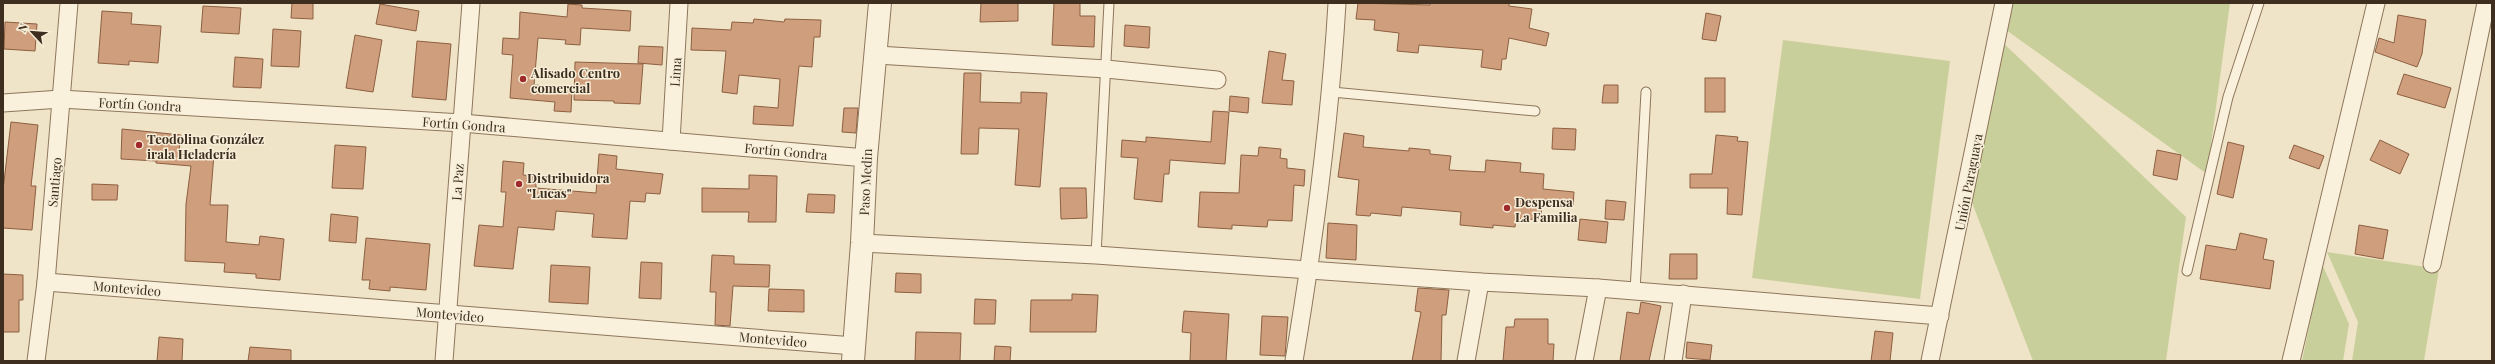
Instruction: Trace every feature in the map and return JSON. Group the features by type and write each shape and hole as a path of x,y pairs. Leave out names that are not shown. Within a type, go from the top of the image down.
{"street":[{"name":"Santiago","path":"36,361 46,282 69,3"},
{"name":"La Paz","path":"444,361 471,3"},
{"name":"Lima","path":"671,141 680,3"},
{"name":"Paso Medin","path":"854,353 862,243 866,158 877,55 880,3"},
{"path":"1294,361 1309,270 1332,92 1337,3"},
{"name":"Unión Paraguaya","path":"1930,361 2004,3"},
{"path":"2291,361 2376,3"},
{"path":"2432,264 2486,3"},
{"path":"877,55 1106,69 1217,80"},
{"name":"Fortín Gondra","path":"3,103 61,99 462,123 866,158"},
{"path":"862,243 1096,255 1480,282 1598,288 1940,316"},
{"name":"Montevideo","path":"46,282 448,314 854,353"},
{"path":"1466,361 1480,282"},
{"path":"1584,361 1598,288"},
{"path":"1673,361 1683,294"}],"lane":[{"path":"1096,255 1109,3"},
{"path":"2187,271 2228,97 2259,3"},
{"path":"1332,92 1535,111"},
{"path":"1635,291 1646,92"}],"green space":[{"path":"2006,3 2230,3 2207,174 2002,27"},
{"path":"1998,38 2186,217 2166,361 2033,361 1966,187"},
{"path":"1783,40 1950,61 1920,299 1752,278"},
{"path":"2327,252 2439,269 2424,361 2352,361 2358,322"},
{"path":"2322,264 2349,324 2343,361 2302,361"}],"building":[{"path":"292,3 313,3 313,19 291,18"},
{"path":"981,3 1018,3 1018,21 980,22"},
{"path":"1054,3 1080,3 1080,16 1095,16 1094,47 1052,45"},
{"path":"1358,3 1430,5 1430,3 1509,3 1509,6 1532,9 1529,28 1549,33 1546,46 1509,38 1506,59 1502,59 1501,70 1481,67 1483,50 1419,45 1418,53 1397,51 1399,33 1374,30 1375,20 1356,19"},
{"path":"380,4 419,11 416,31 376,24"},
{"path":"568,4 582,5 582,8 631,11 630,31 581,28 580,45 565,44 566,40 538,38 534,85 572,88 571,112 554,111 555,102 510,98 513,55 502,54 503,38 519,39 520,12 567,17"},
{"path":"203,6 241,8 239,34 201,32"},
{"path":"102,11 132,13 131,24 161,26 158,63 129,61 129,65 98,63"},
{"path":"1706,13 1721,16 1716,41 1702,39"},
{"path":"2398,15 2426,20 2422,54 2417,67 2375,52 2379,38 2394,43"},
{"path":"754,19 784,22 785,19 821,20 820,37 814,37 812,67 799,66 793,126 753,124 754,106 778,108 780,79 739,75 737,94 722,92 726,51 691,50 692,28 731,30 732,22 753,23"},
{"path":"5,22 37,24 35,51 4,49"},
{"path":"1125,25 1150,27 1149,48 1124,46"},
{"path":"273,29 301,31 299,67 271,66"},
{"path":"355,35 382,40 373,92 346,88"},
{"path":"417,41 451,44 446,100 412,97"},
{"path":"639,46 663,47 662,65 638,63"},
{"path":"1269,51 1286,54 1282,80 1294,81 1292,105 1262,103"},
{"path":"235,57 263,59 261,88 233,87"},
{"path":"575,62 643,64 640,104 614,103 614,101 574,100"},
{"path":"964,73 981,73 980,102 1021,103 1021,92 1047,93 1040,187 1015,185 1019,129 979,128 978,154 961,154"},
{"path":"2404,74 2451,88 2445,108 2397,94"},
{"path":"1705,78 1725,78 1725,112 1705,112"},
{"path":"1604,85 1618,85 1618,103 1602,103"},
{"path":"1230,96 1249,98 1248,113 1229,111"},
{"path":"844,108 858,108 856,133 842,132"},
{"path":"1213,111 1229,112 1225,164 1170,160 1169,174 1164,174 1162,202 1134,199 1138,158 1121,157 1122,140 1146,142 1146,137 1211,142"},
{"path":"11,122 38,125 31,186 36,186 32,230 3,228 3,190"},
{"path":"1553,128 1576,129 1575,150 1552,149"},
{"path":"122,129 181,135 179,151 214,154 210,205 228,205 226,242 259,245 260,236 284,239 280,280 256,278 256,274 224,272 225,263 185,261 186,204 191,166 156,163 156,161 121,159"},
{"path":"1344,133 1364,136 1363,147 1409,151 1409,148 1430,150 1430,154 1451,156 1449,170 1485,172 1486,160 1521,163 1520,172 1544,174 1543,189 1574,192 1573,206 1542,204 1541,220 1516,218 1515,227 1493,225 1493,228 1460,225 1461,212 1402,207 1401,216 1371,213 1370,216 1356,215 1359,180 1338,177"},
{"path":"1716,135 1738,137 1737,141 1748,142 1742,215 1727,214 1728,188 1690,188 1690,174 1712,174"},
{"path":"2380,140 2409,154 2400,174 2370,160"},
{"path":"2228,142 2244,146 2233,198 2217,194"},
{"path":"335,145 366,147 363,189 332,188"},
{"path":"2294,145 2324,156 2319,169 2289,158"},
{"path":"1259,147 1281,149 1280,158 1287,159 1287,168 1305,170 1304,186 1294,185 1292,221 1268,220 1267,227 1232,225 1232,229 1198,227 1200,192 1239,193 1241,155 1258,156"},
{"path":"2157,150 2181,155 2177,180 2153,175"},
{"path":"599,154 617,156 616,169 663,174 660,194 646,193 645,202 630,201 627,239 592,237 594,214 556,211 554,230 518,227 513,269 474,266 479,225 503,227 506,192 501,192 503,161 524,163 523,175 536,176 536,188 596,193"},
{"path":"749,175 777,176 776,222 748,222 749,212 702,212 702,188 749,189"},
{"path":"92,184 118,185 117,200 92,200"},
{"path":"1060,188 1086,188 1087,218 1061,219"},
{"path":"808,194 835,195 834,213 806,212"},
{"path":"1606,200 1626,202 1624,220 1605,219"},
{"path":"331,214 358,217 356,243 329,241"},
{"path":"1580,219 1608,222 1606,243 1578,240"},
{"path":"1328,223 1357,225 1356,260 1326,258"},
{"path":"2359,225 2388,230 2383,259 2355,254"},
{"path":"2240,233 2267,239 2263,259 2274,261 2270,289 2200,279 2206,245 2236,250"},
{"path":"366,238 430,244 426,290 390,287 390,291 369,289 370,280 362,280"},
{"path":"1670,254 1697,254 1697,279 1669,279"},
{"path":"712,255 734,256 734,264 770,265 769,287 733,286 730,326 715,325 716,292 710,292"},
{"path":"641,262 662,263 661,299 639,298"},
{"path":"551,265 590,267 588,304 549,302"},
{"path":"896,273 921,274 921,293 895,292"},
{"path":"3,274 23,275 23,300 19,300 19,332 3,332"},
{"path":"1418,288 1449,290 1446,315 1442,315 1441,361 1412,361 1421,312 1415,311"},
{"path":"769,289 804,290 804,312 768,311"},
{"path":"1072,294 1098,295 1096,332 1030,332 1031,300 1072,300"},
{"path":"975,299 996,300 995,324 974,324"},
{"path":"1641,302 1661,306 1649,361 1620,361 1627,312 1639,314"},
{"path":"1184,311 1229,314 1226,361 1190,361 1191,333 1182,332"},
{"path":"1262,316 1288,317 1285,356 1260,355"},
{"path":"1515,319 1548,319 1548,344 1554,344 1553,361 1503,361 1506,327 1514,327"},
{"path":"1875,331 1893,333 1890,361 1871,361"},
{"path":"916,332 961,333 960,361 915,361"},
{"path":"159,337 183,339 182,361 157,361"},
{"path":"1687,342 1712,345 1710,360 1686,358"},
{"path":"995,346 1011,347 1010,361 994,361"},
{"path":"250,347 291,350 291,361 248,361"}],"place":[{"name":"Alisado Centro comercial","path":"523,79"},
{"name":"Teodolina González irala Heladería","path":"139,145"},
{"name":"Distribuidora \"Lucas\"","path":"519,184"},
{"name":"Despensa La Familia","path":"1507,208"}]}
